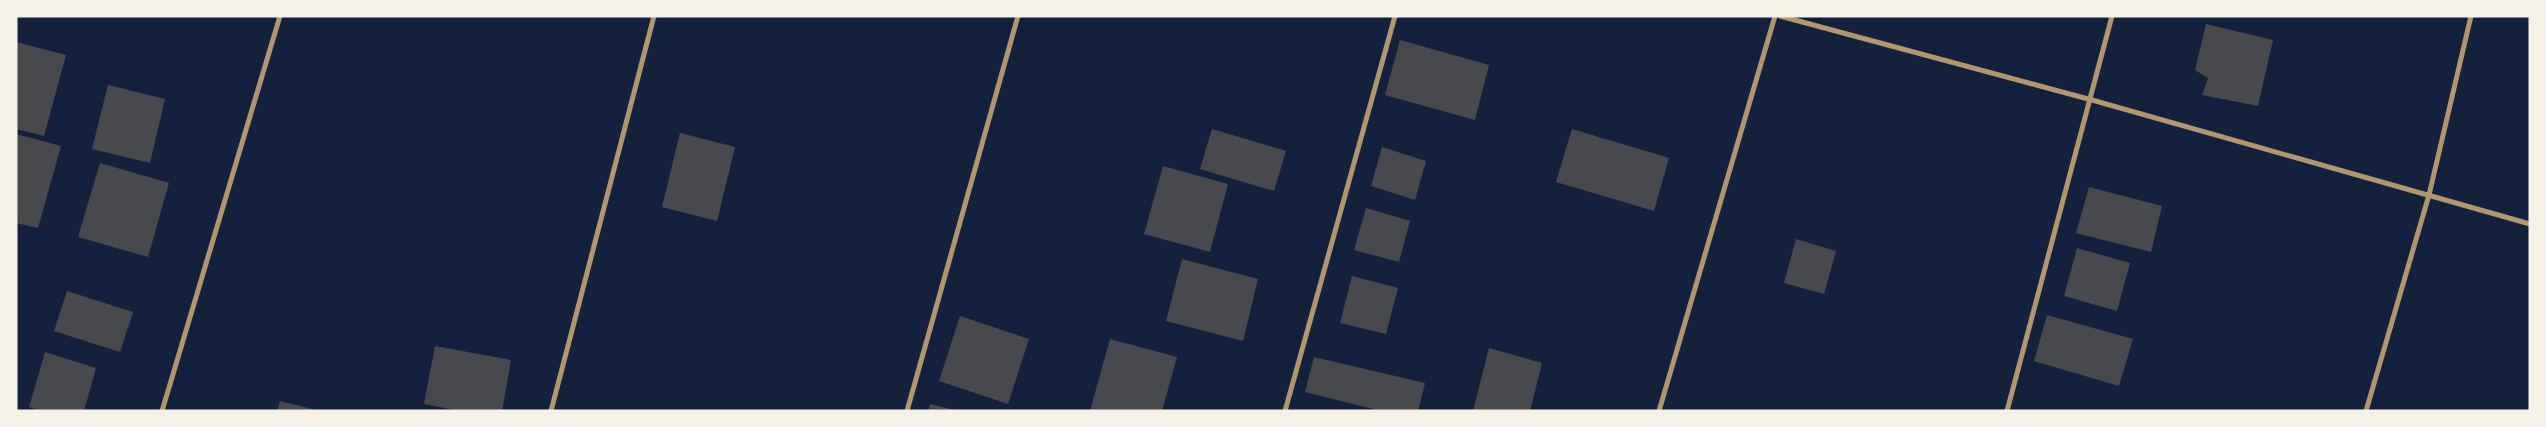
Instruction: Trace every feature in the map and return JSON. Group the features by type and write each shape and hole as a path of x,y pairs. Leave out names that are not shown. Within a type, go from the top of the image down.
{"street":[{"path":"162,411 280,16"},
{"path":"551,411 654,16"},
{"path":"907,411 1018,16"},
{"path":"1285,411 1395,16"},
{"path":"1659,411 1776,16"},
{"path":"1780,16 2092,100 2530,224"},
{"path":"2007,411 2092,100 2112,16"},
{"path":"2366,411 2429,195 2471,16"}],"building":[{"path":"2206,24 2273,40 2258,106 2202,95 2208,78 2195,70"},
{"path":"1400,40 1489,65 1475,120 1385,95"},
{"path":"16,42 66,55 44,136 16,129"},
{"path":"108,85 165,99 150,163 92,149"},
{"path":"1212,129 1286,151 1274,191 1200,169"},
{"path":"1572,129 1669,158 1654,211 1556,182"},
{"path":"680,133 735,147 717,221 662,207"},
{"path":"16,134 61,146 38,228 16,223"},
{"path":"1382,147 1426,161 1415,200 1371,186"},
{"path":"100,163 169,183 148,257 78,237"},
{"path":"1163,166 1228,184 1210,252 1144,234"},
{"path":"2089,187 2162,206 2151,252 2076,233"},
{"path":"1366,208 1410,221 1399,262 1354,250"},
{"path":"1796,239 1836,251 1824,294 1784,283"},
{"path":"2077,248 2130,263 2117,311 2064,296"},
{"path":"1182,259 1258,279 1243,341 1166,321"},
{"path":"1352,276 1398,288 1386,334 1340,323"},
{"path":"67,291 133,312 120,352 54,331"},
{"path":"2047,315 2133,339 2119,386 2034,361"},
{"path":"960,316 1029,339 1008,404 939,381"},
{"path":"1110,339 1177,357 1162,411 1090,411"},
{"path":"435,346 511,360 502,411 459,411 424,404"},
{"path":"1489,348 1542,363 1530,411 1473,411"},
{"path":"45,352 96,368 84,411 40,411 29,407"},
{"path":"1314,357 1425,383 1418,411 1381,411 1305,392"},
{"path":"280,401 316,410 277,411"},
{"path":"930,404 955,410 955,411 928,411"}]}
